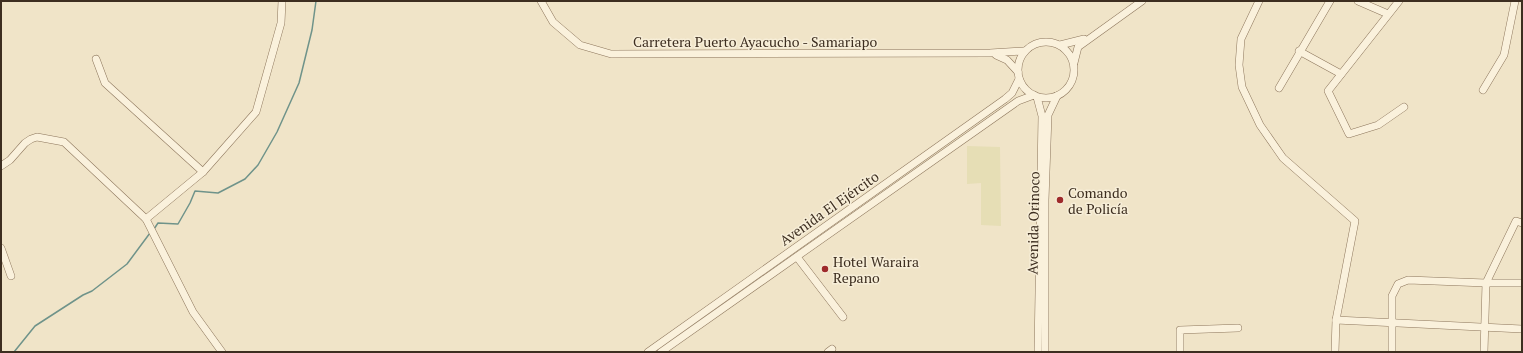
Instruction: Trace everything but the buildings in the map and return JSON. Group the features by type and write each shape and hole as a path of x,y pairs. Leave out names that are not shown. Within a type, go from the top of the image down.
{"street":[{"path":"146,219 203,172 256,112 281,23 282,1"},
{"name":"Carretera Puerto Ayacucho - Samariapo","path":"541,1 553,22 580,45 611,54 990,54 1024,51"},
{"path":"1074,63 1069,53 1060,45 1048,41 1041,42 1028,47 1024,51 1018,65 1018,76 1025,89 1036,96 1047,98 1057,96 1064,92 1073,79 1074,63 1078,47 1142,1"},
{"path":"1259,1 1241,39 1239,65 1242,87 1260,125 1283,158 1355,221 1336,320 1335,352"},
{"path":"1279,88 1299,51 1330,1"},
{"path":"1358,1 1388,14"},
{"path":"1399,1 1328,91 1349,134 1378,125 1404,107"},
{"path":"1483,90 1504,55 1515,1"},
{"path":"1060,45 1090,37"},
{"path":"1299,51 1341,74"},
{"name":"Carretera Puerto Ayacucho - Samariapo","path":"990,54 1007,60 1018,76"},
{"path":"96,59 105,83 203,172"},
{"name":"Avenida El Ejército","path":"648,352 1005,99 1012,93 1018,76"},
{"name":"Avenida El Ejército","path":"661,352 1018,100 1036,96"},
{"name":"Avenida Orinoco","path":"1036,96 1042,116 1038,352"},
{"name":"Avenida Orinoco","path":"1045,352 1045,200 1048,115 1057,96"},
{"path":"1,166 10,160 25,143 31,139 43,138 64,142 146,219 193,312 222,352"},
{"path":"1484,352 1486,283 1516,221 1522,223"},
{"path":"1,248 11,276"},
{"path":"797,257 843,317"},
{"path":"1392,352 1392,296 1398,284 1408,280 1522,283"},
{"path":"1336,320 1522,329"},
{"path":"1180,352 1180,330 1238,328"}],"shaded area":[{"path":"967,146 1000,147 1001,226 981,225 981,183 967,184"}],"waterway":[{"path":"154,229 158,223 178,224 195,191 218,193 245,179 258,165 277,132 299,83 312,30 316,1"},
{"path":"14,352 35,326 83,295 92,291 127,264 150,233"}],"place":[{"name":"Comando de Policía","path":"1060,200"},
{"name":"Hotel Waraira Repano","path":"825,269"}]}
